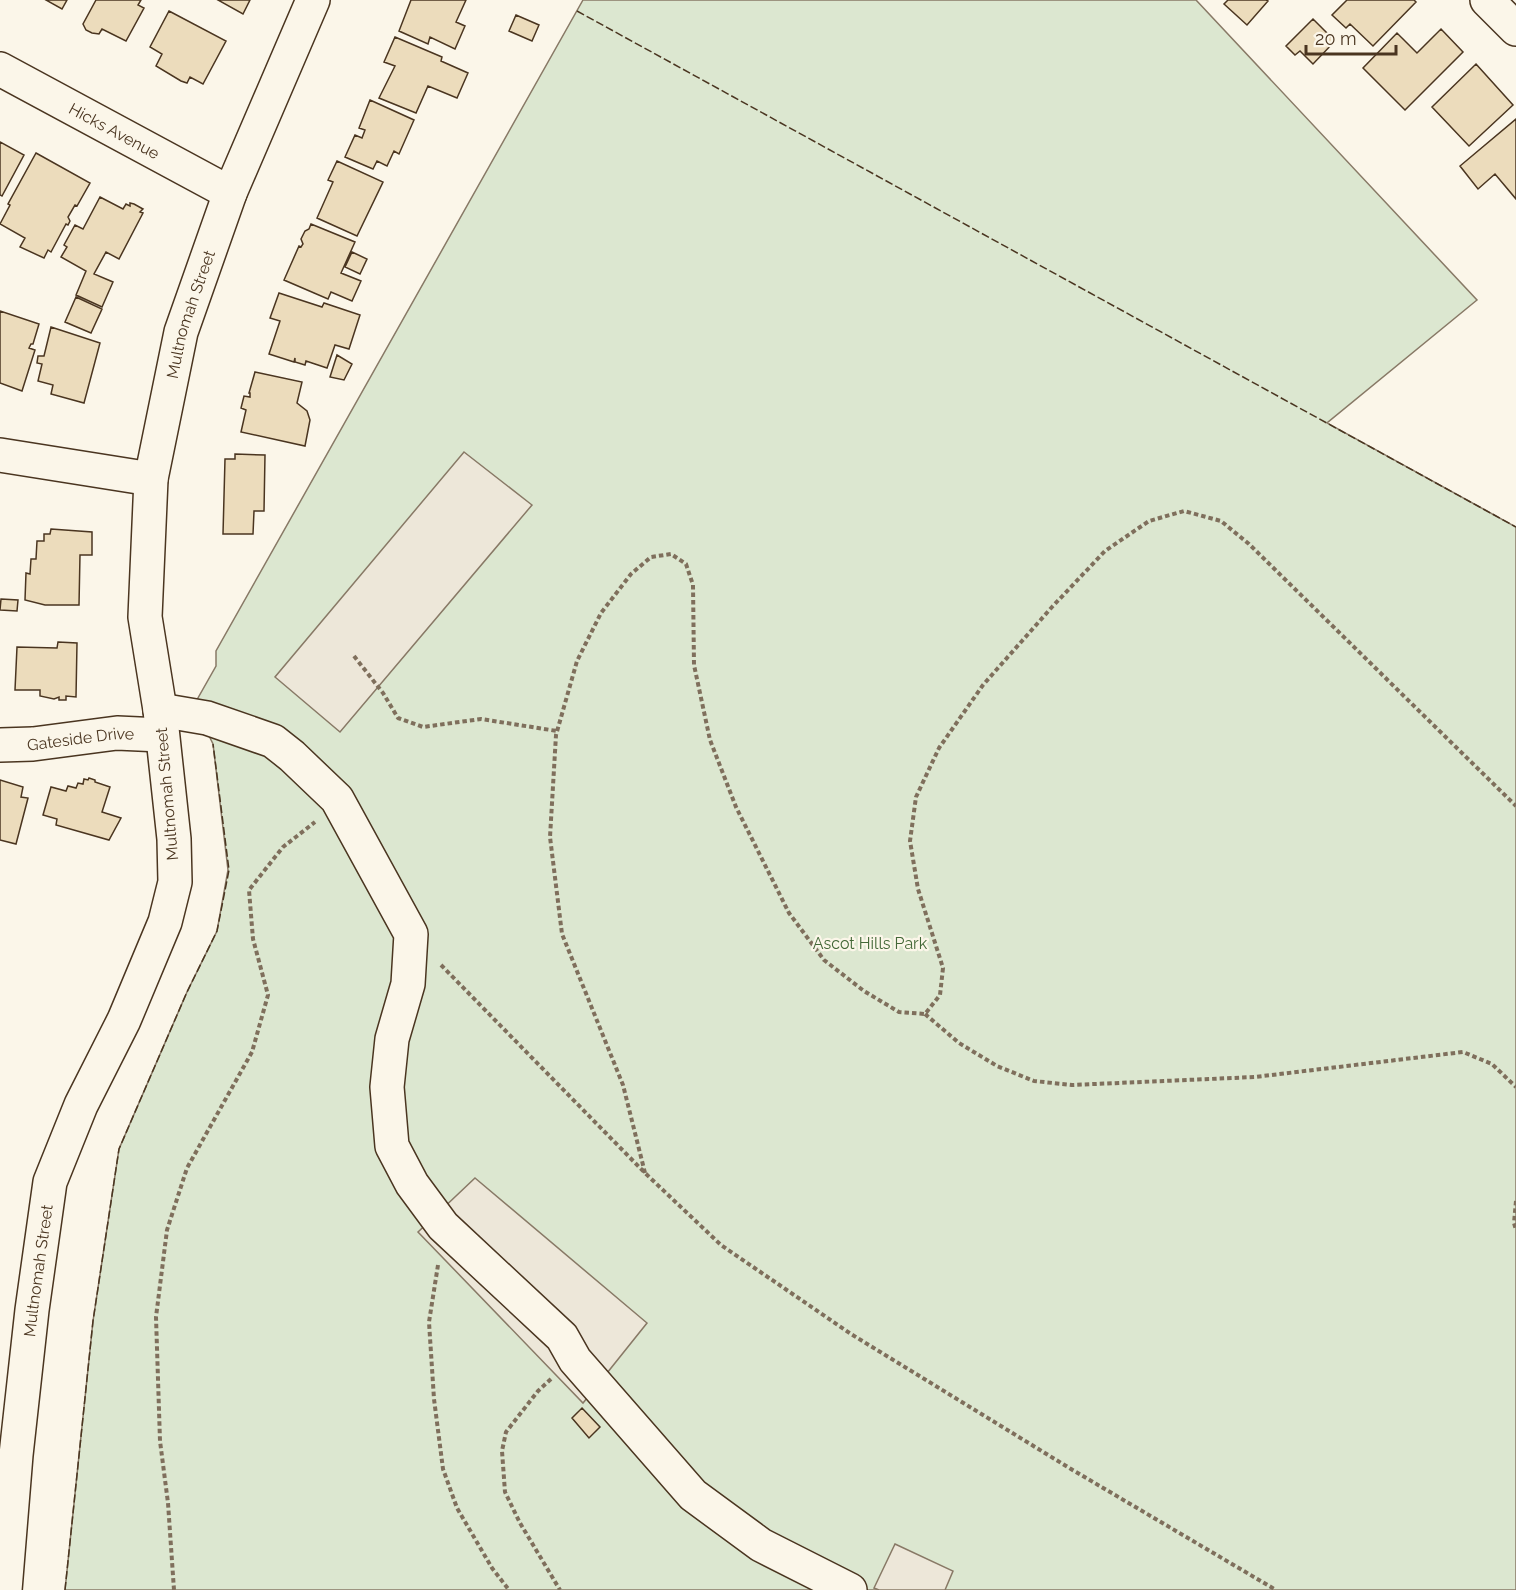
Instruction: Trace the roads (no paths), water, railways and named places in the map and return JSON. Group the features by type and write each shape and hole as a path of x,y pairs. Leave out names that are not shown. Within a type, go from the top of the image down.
{"street":[{"name":"Multnomah Street","path":"5,1590 16,1455 50,1182 81,1105 124,1020 165,922 175,882 174,839 145,617 151,479 181,332 231,194 313,0"},
{"path":"1487,0 1516,29"},
{"name":"Hicks Avenue","path":"0,69 231,194"},
{"path":"0,456 151,479"},
{"name":"Gateside Drive","path":"0,745 33,744 117,733 160,723 207,718 273,741 292,756 336,799 411,934 408,984 392,1039 387,1087 392,1146 412,1184 443,1226 562,1337 575,1360 693,1495 761,1545 850,1590"}],"park label":[{"name":"Ascot Hills Park","path":"870,943"}]}
